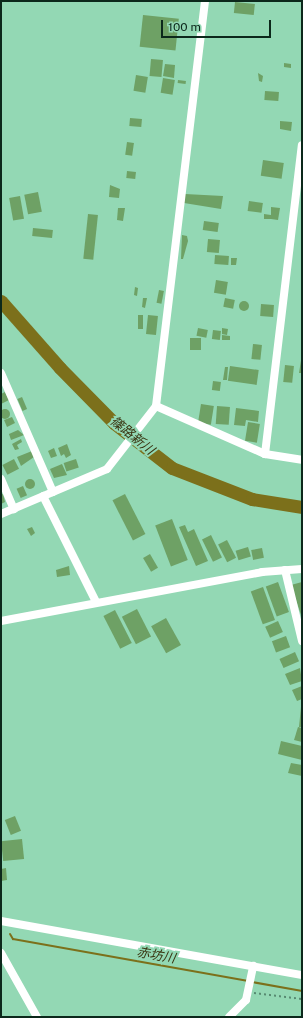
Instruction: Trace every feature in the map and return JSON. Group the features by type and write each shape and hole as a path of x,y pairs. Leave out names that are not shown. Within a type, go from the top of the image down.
{"street":[{"path":"1,514 109,466 156,406 205,1"},
{"path":"265,454 302,145"},
{"path":"1,373 53,492"},
{"path":"156,406 265,454 302,460"},
{"path":"1,479 14,509"},
{"path":"43,496 96,602"},
{"path":"1,621 96,602 285,570 302,569"},
{"path":"285,570 302,641"},
{"path":"1,921 302,975"},
{"path":"1,953 36,1017"},
{"path":"229,1017 246,1000 253,966"}],"path":[{"path":"249,989 302,999"}],"building":[{"path":"235,2 255,4 254,15 234,13"},
{"path":"143,15 179,19 175,51 140,47"},
{"path":"151,59 163,60 161,77 150,76"},
{"path":"284,63 291,64 291,68 284,67"},
{"path":"165,64 175,65 174,78 163,76"},
{"path":"258,73 263,76 262,82 259,81"},
{"path":"136,75 148,77 145,93 133,91"},
{"path":"163,78 175,80 173,95 161,93"},
{"path":"178,80 186,81 186,84 178,83"},
{"path":"265,91 279,92 278,101 264,100"},
{"path":"130,118 142,119 141,127 129,126"},
{"path":"280,121 292,122 291,131 280,129"},
{"path":"127,142 134,143 132,156 125,155"},
{"path":"263,160 284,163 282,179 261,176"},
{"path":"127,171 136,172 135,179 126,178"},
{"path":"110,185 120,189 119,198 109,197"},
{"path":"38,192 42,212 28,214 24,195"},
{"path":"185,194 223,196 221,209 184,203"},
{"path":"20,196 24,219 13,221 9,198"},
{"path":"249,201 263,203 261,213 248,211"},
{"path":"271,207 280,208 278,220 271,219"},
{"path":"118,208 125,208 123,221 117,220"},
{"path":"88,214 98,215 93,260 83,259"},
{"path":"264,214 271,215 271,219 264,219"},
{"path":"204,221 219,223 218,232 203,230"},
{"path":"33,228 53,230 52,238 32,236"},
{"path":"182,235 187,236 188,241 183,259 181,259"},
{"path":"208,239 220,240 219,253 207,252"},
{"path":"215,255 229,256 228,265 214,264"},
{"path":"231,258 237,258 236,265 231,265"},
{"path":"216,280 228,282 226,295 214,293"},
{"path":"135,287 138,288 137,296 134,295"},
{"path":"159,290 164,291 161,304 157,303"},
{"path":"143,298 147,298 145,308 142,307"},
{"path":"225,298 235,300 233,309 223,307"},
{"path":"242,301 246,301 248,302 248,310 242,311 239,308 239,304"},
{"path":"261,304 274,305 273,317 260,316"},
{"path":"138,315 143,315 143,329 138,329"},
{"path":"148,315 158,316 156,335 146,334"},
{"path":"198,328 208,330 206,338 196,336"},
{"path":"222,328 228,329 227,335 222,334"},
{"path":"213,330 221,331 220,340 212,339"},
{"path":"222,335 230,336 230,340 222,340"},
{"path":"190,338 201,338 201,350 190,350"},
{"path":"253,344 262,345 260,360 251,359"},
{"path":"302,354 302,373 299,373"},
{"path":"285,365 294,366 292,383 283,382"},
{"path":"230,366 259,370 257,385 228,381"},
{"path":"225,367 228,367 227,380 223,380"},
{"path":"213,381 221,382 220,391 212,390"},
{"path":"5,392 9,400 1,404 1,394"},
{"path":"22,397 27,409 22,411 17,399"},
{"path":"201,404 214,406 211,425 198,423"},
{"path":"217,406 230,407 229,425 216,424"},
{"path":"236,408 259,411 258,422 246,420 245,426 234,425"},
{"path":"3,409 7,409 9,410 9,418 3,419 0,416 0,412"},
{"path":"12,417 15,423 7,427 4,420"},
{"path":"248,422 260,424 257,443 245,441"},
{"path":"18,430 24,435 11,440 9,434"},
{"path":"21,439 22,442 17,445 19,449 15,450 12,444"},
{"path":"67,444 71,455 66,458 64,454 61,456 58,448"},
{"path":"54,448 57,456 51,458 48,451"},
{"path":"32,451 34,457 21,466 17,457"},
{"path":"14,459 19,469 7,475 2,465"},
{"path":"76,459 79,468 66,472 64,463"},
{"path":"62,464 67,475 54,478 50,469"},
{"path":"28,479 32,479 34,480 34,488 28,489 25,486 25,482"},
{"path":"23,486 27,495 21,498 17,489"},
{"path":"3,494 5,502 1,504 1,495"},
{"path":"125,494 145,534 133,540 113,500"},
{"path":"172,519 188,560 171,567 155,525"},
{"path":"185,525 188,532 194,529 208,561 196,566 179,527"},
{"path":"32,527 35,533 31,536 27,529"},
{"path":"211,535 222,557 213,562 202,539"},
{"path":"227,540 236,558 227,562 218,545"},
{"path":"248,547 251,557 238,560 236,551"},
{"path":"262,548 264,558 253,560 251,550"},
{"path":"150,554 158,568 151,572 143,558"},
{"path":"69,566 70,575 57,577 56,570"},
{"path":"278,582 289,612 277,617 266,586"},
{"path":"302,582 302,618 291,585"},
{"path":"263,587 275,620 263,624 251,591"},
{"path":"137,609 151,637 136,644 122,617"},
{"path":"115,610 132,643 120,649 103,616"},
{"path":"166,618 181,645 166,653 151,626"},
{"path":"278,621 283,632 270,638 265,627"},
{"path":"286,636 290,647 276,652 272,641"},
{"path":"295,652 299,661 284,668 279,659"},
{"path":"300,668 302,681 290,685 285,674"},
{"path":"302,686 302,699 297,701 292,690"},
{"path":"301,707 302,727 299,727"},
{"path":"298,727 302,728 302,742 294,740"},
{"path":"281,741 302,746 302,760 278,754"},
{"path":"291,763 302,765 302,776 288,773"},
{"path":"15,816 21,831 11,835 5,820"},
{"path":"22,839 24,859 3,861 1,841"},
{"path":"6,868 7,880 1,881 1,869"}],"waterway":[{"name":"篠路新川","path":"1,301 60,368 114,423 172,468 252,499 302,507"},
{"name":"赤坊川","path":"10,934 13,939 248,981"},
{"name":"赤坊川","path":"252,982 302,991"}]}
